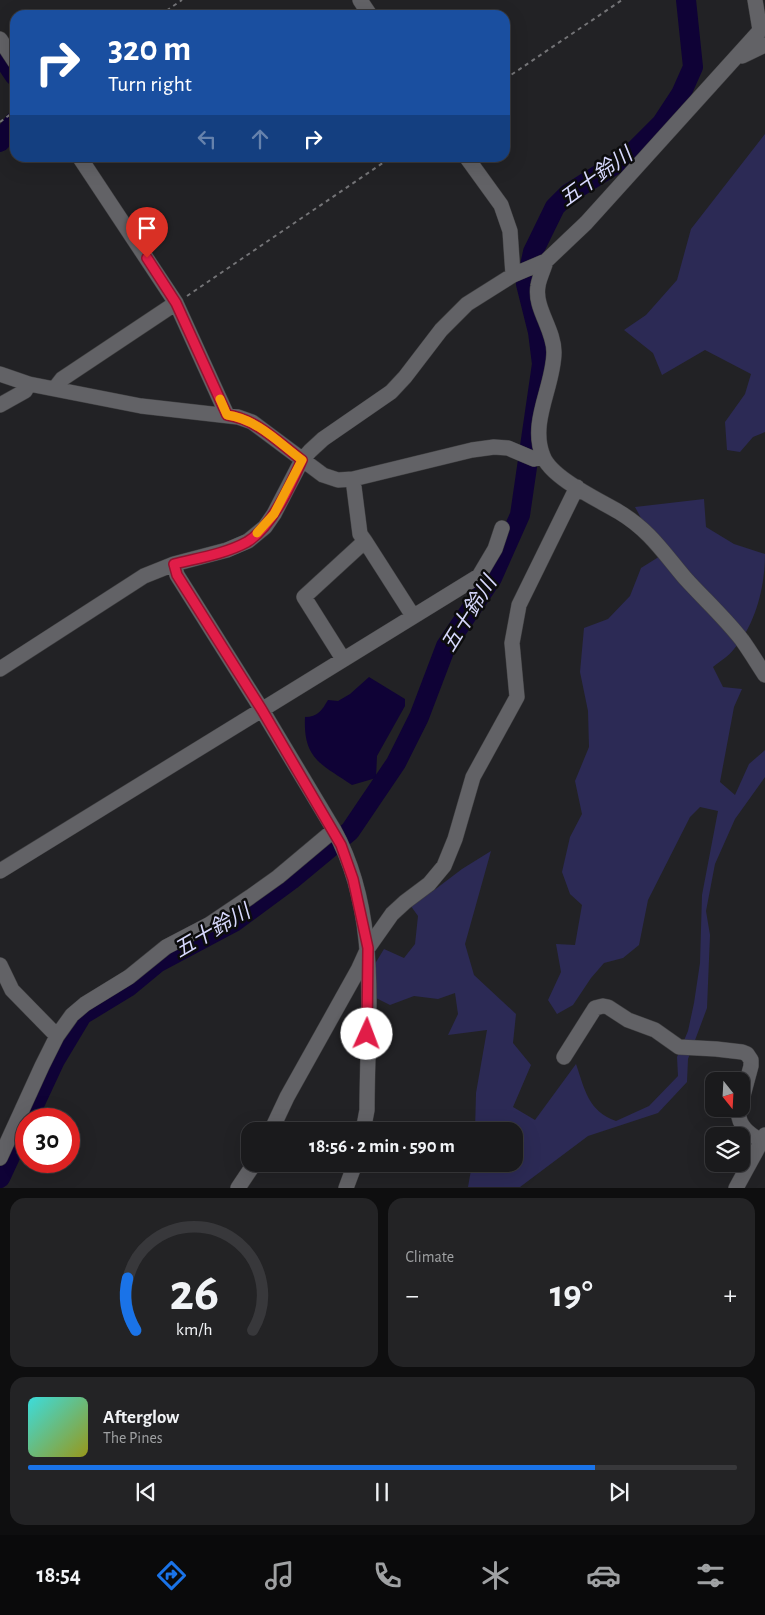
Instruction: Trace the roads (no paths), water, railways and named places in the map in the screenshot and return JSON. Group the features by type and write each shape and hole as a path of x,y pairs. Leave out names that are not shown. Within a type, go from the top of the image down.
{"street":[{"path":"0,669 144,576 174,564 227,550 248,541 265,527 274,514 302,460 322,438 391,392 441,330 467,304 517,274 542,262 586,223 737,57 763,34 755,0"},
{"path":"0,39 10,54"},
{"path":"83,162 176,303 227,415"},
{"path":"470,162 500,205 510,231 517,274"},
{"path":"533,456 539,440 540,416 553,367 554,350 547,320 539,304 538,287 542,262"},
{"path":"55,388 62,379 176,303"},
{"path":"0,374 28,384 141,406 238,416 252,422 323,475 338,480 353,479 472,450 494,447 508,448 533,456 577,487 625,516 652,537 685,578 742,640 765,675"},
{"path":"0,405 25,391 28,384"},
{"path":"353,479 360,534 413,616"},
{"path":"276,1122 368,948 392,914 429,884 444,866 456,839 473,777 517,697 512,642 519,605 577,487"},
{"path":"0,871 479,576 495,549 502,528"},
{"path":"344,659 304,597 365,541"},
{"path":"174,564 177,575 262,710 337,837 353,879 368,948 364,1122"},
{"path":"0,1158 57,1036 72,1014 129,977 166,947 210,924 290,867 337,837"},
{"path":"0,965 12,990 57,1036"},
{"path":"564,1057 595,1008 603,1006 608,1007 628,1020 655,1030 679,1047 716,1049 747,1054 751,1060 749,1072"},
{"path":"736,1188 763,1138 746,1130 739,1118"},
{"path":"238,1188 249,1172"},
{"path":"346,1188 352,1172"}],"waterway":[{"name":"五十鈴川","path":"0,1178 55,1060 82,1015 128,987 157,963 234,922 291,880 350,831 396,763 419,717 446,646 492,578 520,515 542,364 538,332 526,284 533,252 555,207 568,194 630,155 662,123 681,94 693,67 686,0"},
{"path":"0,54 10,69"},
{"path":"0,142 10,128"}]}
